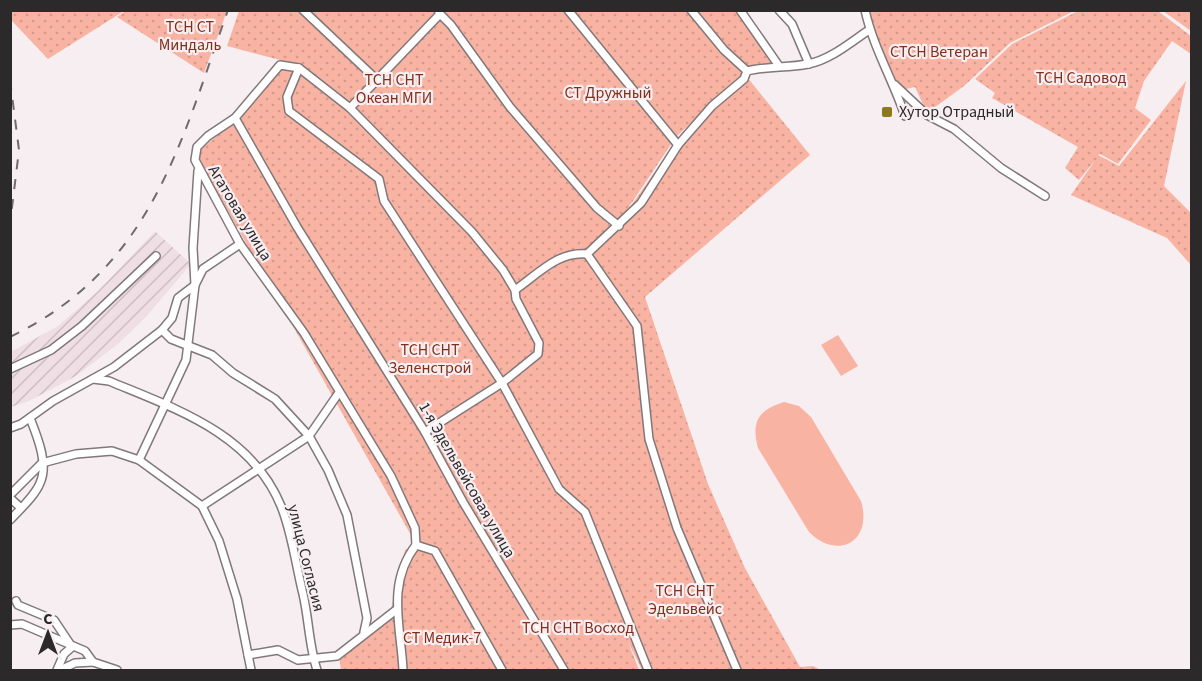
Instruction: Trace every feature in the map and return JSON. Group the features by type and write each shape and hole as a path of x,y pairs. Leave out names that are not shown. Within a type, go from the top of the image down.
{"street":[{"path":"303,10 376,78"},
{"path":"568,10 678,145"},
{"path":"692,10 724,50 747,71"},
{"path":"740,10 778,66"},
{"path":"779,10 792,24 809,64"},
{"path":"865,10 869,30 895,85 905,116"},
{"path":"350,108 439,12 451,25 510,107 597,208 619,226"},
{"path":"747,71 809,64 837,51 869,30"},
{"name":"Агатовая улица","path":"299,68 280,65 273,70 235,118 208,136 197,147 195,160 198,170 240,244 304,333 338,393 391,476 415,528 416,545"},
{"path":"425,432 502,383 538,354 540,348 516,298 516,290 472,232 350,108 299,68 287,97 289,111 293,117 379,179 384,201 502,383 559,489 585,512 648,670"},
{"path":"516,290 561,256 575,253 587,254 619,226 641,203 678,145 712,106 744,79 747,71"},
{"path":"895,85 927,115 954,129 1001,168 1045,196"},
{"name":"1-я Эдельвейсовая улица","path":"235,118 303,237 425,432 468,512 564,670"},
{"path":"139,460 186,360 195,285 193,248 198,170"},
{"path":"10,428 114,367 162,330 172,318 178,298 195,285 203,269 240,244"},
{"path":"587,254 637,326 649,439 661,482 677,528 737,670"},
{"path":"10,369 51,350 82,326 156,256"},
{"path":"162,330 171,339 212,355 233,373 275,399 309,436 328,470 347,515 367,618 364,632"},
{"name":"улица Согласия","path":"93,379 109,381 204,422 238,447 261,468 281,507 304,602 313,659 317,670"},
{"path":"202,506 309,436 338,393"},
{"path":"10,520 41,482 42,462 38,438 30,418"},
{"path":"21,507 10,496 42,462 76,454 112,451 139,460 202,506 222,551 237,598 251,670"},
{"path":"403,670 396,610 398,585 410,552 416,545 435,551 502,670"},
{"path":"16,601 18,605 54,620 72,647"},
{"path":"248,655 278,650 298,660 337,656 364,632 396,610"},
{"path":"10,625 22,624 85,651 93,662"},
{"path":"59,670 64,654 72,647"},
{"path":"59,670 75,663 93,662 117,670"}],"shaded area":[{"path":"155,231 191,264 145,318 118,344 76,376 29,401 11,407 11,352 58,326 98,291"}],"green space":[{"path":"11,10 124,11 48,59 11,20"},
{"name":"ТСН СТ Миндаль","path":"127,10 227,11 204,73 117,17"},
{"name":"ТСН Садовод","path":"1080,10 1158,11 1191,36 1191,54 1172,41 1144,81 1135,108 1151,120 1118,164 1098,155 1119,166 1186,81 1164,186 1191,213 1191,265 1167,238 1071,195 1096,159 1079,180 1065,168 1078,147 992,98 995,93 975,79 1012,44"},
{"path":"239,11 435,11 516,118 614,230 678,139 747,77 810,155 645,297 708,484 745,568 800,667 813,666 821,670 642,670 628,642 639,670 341,670 339,657 391,609 405,550 416,544 198,158 201,149 234,122 280,60 227,46"},
{"name":"СТ Дружный","path":"440,11 739,11 775,64 744,73 676,137 618,223 598,204 527,124"},
{"name":"СТСН Ветеран","path":"864,11 1074,11 1010,43 964,86 927,113 915,87 906,89 894,85"},
{"path":"1163,11 1191,11 1191,31"},
{"path":"838,335 858,366 841,376 821,345"},
{"path":"784,402 799,406 811,417 861,501 862,527 850,542 831,545 820,541 809,532 758,448 755,431 759,418 768,409"}],"railway":[{"path":"10,337 58,309 97,276 128,239 154,199 175,155 228,10"},
{"path":"10,80 19,150 10,224"}],"place":[{"name":"Хутор Отрадный","path":"887,112"}],"park label":[{"name":"ТСН СНТ Океан МГИ","path":"394,89"},
{"name":"ТСН СНТ Зеленстрой","path":"430,359"},
{"name":"ТСН СНТ Эдельвейс","path":"685,600"},
{"name":"ТСН СНТ Восход","path":"578,628"},
{"name":"СТ Медик-7","path":"442,638"}]}
